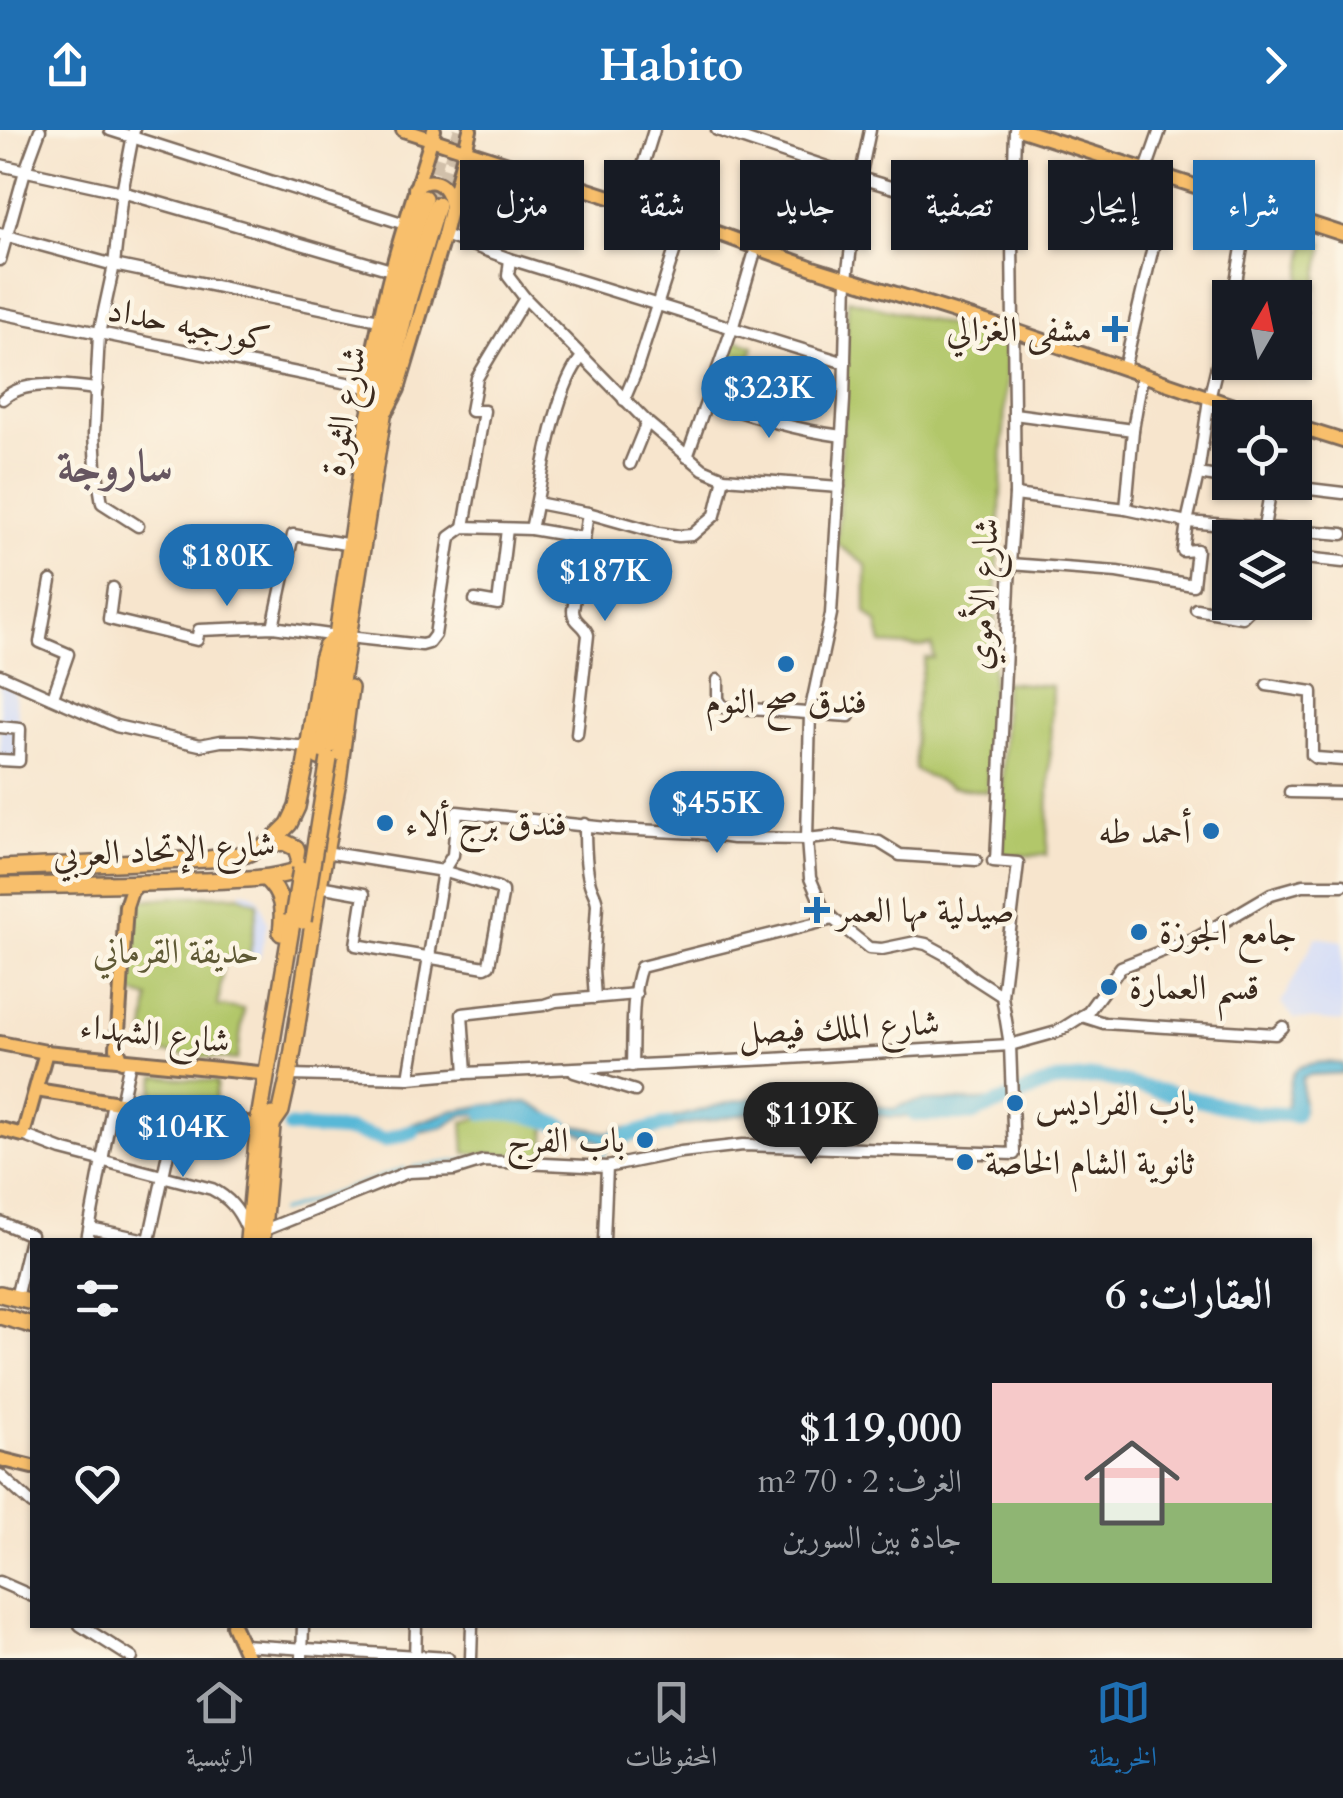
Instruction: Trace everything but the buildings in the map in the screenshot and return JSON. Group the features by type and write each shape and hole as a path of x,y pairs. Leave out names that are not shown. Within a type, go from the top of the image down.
{"highway":[{"name":"شارع الثورة","path":"344,639 351,545 397,288 432,199"},
{"name":"شارع الثورة","path":"324,759 375,419"},
{"path":"263,1124 255,1102 259,1074 298,917 319,886 333,811 324,759 323,653 344,639"},
{"path":"306,768 324,759"},
{"path":"306,768 319,778 330,777 324,759"},
{"path":"255,1236 263,1124 324,759"},
{"path":"269,844 288,824 297,807 306,768"},
{"path":"297,807 316,803 333,811"},
{"path":"269,844 284,842 296,848 300,860 294,872"},
{"name":"شارع الإتحاد العربي","path":"0,868 209,859 247,854 269,844"},
{"name":"شارع الإتحاد العربي","path":"0,886 265,878 294,872 325,852"},
{"path":"263,1124 281,1111 289,1075 298,917 265,878"},
{"path":"0,1316 30,1324"}],"main road":[{"path":"404,130 432,134 464,150 604,195"},
{"path":"375,419 367,387 379,320 404,224 432,199 464,150 470,130"},
{"path":"1018,130 1113,160"},
{"path":"375,419 398,389 444,235 432,199 432,134"},
{"path":"1315,225 1343,234"},
{"path":"762,250 1215,400"},
{"path":"1312,431 1343,441"},
{"path":"98,1058 109,1047 126,901 138,884"},
{"path":"113,885 119,906 117,1052 126,1061"},
{"name":"شارع الشهداء","path":"0,1043 46,1052 259,1074"},
{"path":"0,1129 23,1135 46,1052"},
{"path":"36,1090 263,1124"},
{"path":"0,1459 30,1467"},
{"path":"234,1628 245,1652"}],"street":[{"path":"0,260 4,235 40,130"},
{"path":"110,130 133,134 404,224"},
{"path":"645,160 654,130"},
{"path":"717,130 806,160"},
{"path":"864,160 870,130"},
{"name":"شارع الأموي","path":"1016,160 1018,130"},
{"path":"1154,160 1160,130"},
{"path":"133,134 114,265 99,334 94,434 102,503 138,526"},
{"path":"0,165 122,192 391,270"},
{"path":"4,235 114,265 379,320"},
{"path":"444,235 844,363"},
{"path":"624,400 675,250"},
{"path":"687,457 755,250"},
{"path":"23,1135 62,1150 212,1189 235,1206 255,1236 408,1172 454,1170 483,1161 607,1167 681,1152 743,1146 1014,1154 1010,1044 1002,996 926,944 869,948 822,906 810,878 810,713 831,614 851,250"},
{"name":"شارع الأموي","path":"1002,996 1018,863 994,861 1015,495 1013,250"},
{"path":"1124,370 1152,250"},
{"path":"1236,280 1242,250"},
{"path":"510,259 508,276 525,298 624,400 703,469 724,478 839,487"},
{"path":"464,527 484,412 470,411 477,378 525,298"},
{"name":"كورجيه حداد","path":"0,313 367,387"},
{"path":"531,530 560,400 576,364 587,361"},
{"path":"1126,509 1142,376"},
{"path":"1010,564 1117,572 1193,585 1197,550 1183,550 1213,380"},
{"path":"3,398 12,390 38,386 97,389"},
{"path":"707,400 784,426 842,436"},
{"path":"1014,414 1133,430"},
{"path":"630,464 647,422"},
{"path":"1198,474 1212,477"},
{"path":"537,502 659,534 692,535 715,515 724,478"},
{"path":"1312,489 1343,493"},
{"path":"1015,495 1126,509 1212,526"},
{"path":"577,734 588,635 573,614 588,513"},
{"path":"112,588 109,619 197,640 199,630 273,628 422,645 432,641 435,634 450,538 464,527 531,530 584,538"},
{"path":"475,600 498,604 506,529"},
{"path":"1312,534 1343,534"},
{"path":"273,628 293,535 351,545"},
{"path":"1312,559 1343,562"},
{"path":"52,581 40,642 68,654 53,697"},
{"path":"1196,609 1212,612"},
{"path":"0,675 116,726 200,745 245,742 324,759"},
{"path":"718,680 718,699 723,706 849,716"},
{"path":"1267,685 1312,692 1312,754 1316,758 1343,760"},
{"path":"0,727 20,729 19,761 0,760"},
{"path":"1290,792 1343,793"},
{"path":"409,1078 442,871 453,854 457,812 733,838 808,840 834,836 879,842 900,855 976,860"},
{"path":"585,824 590,886 597,904 595,998"},
{"path":"319,886 364,894 356,945 428,959 485,967 489,964 502,896 498,888 442,871 325,852"},
{"name":"شارع الملك فيصل","path":"289,1075 409,1078 1010,1044 1057,1032 1087,1013 1121,968 1198,937 1271,894 1302,885 1343,885"},
{"path":"632,1066 641,966 833,919"},
{"path":"466,1073 462,1014 636,994"},
{"path":"1082,1016 1104,1022 1275,1034 1283,1026"},
{"path":"126,1061 101,1160 88,1234 128,1238"},
{"path":"563,1068 635,1091"},
{"path":"148,1238 177,1112"},
{"path":"604,1238 607,1167"},
{"path":"0,1222 30,1238"},
{"path":"16,1298 30,1239"},
{"path":"0,1475 30,1502"},
{"path":"0,1582 30,1595"},
{"path":"302,1653 303,1628"},
{"path":"415,1657 416,1628"},
{"path":"471,1658 472,1628"},
{"path":"98,1630 132,1658"},
{"path":"245,1652 448,1658"}],"shaded area":[{"path":"0,675 12,680 20,729 19,761 0,762"},
{"path":"242,891 260,900 267,923 260,957 249,956 258,904 239,895"},
{"path":"1316,937 1343,941 1343,1022 1294,1018 1281,1003"}],"green space":[{"path":"1315,240 1324,243 1316,288 1312,287 1312,280 1301,280 1305,250 1315,250"},
{"path":"848,299 1008,341 987,792 951,787 915,770 914,716 925,658 934,658 932,645 882,644 877,623 866,613 866,565 837,544"},
{"path":"734,339 754,346 736,403 717,397"},
{"path":"1004,682 1052,686 1047,855 1002,856"},
{"name":"حديقة القرماني","path":"239,895 258,903 249,959 224,957 218,1006 244,1009 237,1060 143,1051 149,998 126,991 129,901"},
{"path":"156,1076 217,1082 215,1101 153,1095"},
{"path":"481,1117 531,1117 546,1125 544,1156 465,1153 463,1122"}],"water":[{"path":"1343,1064 1343,1073 1302,1078 1303,1111 1295,1115 1278,1114 1286,1109 1293,1073 1304,1066"},
{"path":"823,1086 853,1090 856,1102 894,1109 927,1101 988,1100 994,1106 972,1114 913,1117 777,1108 667,1128 653,1135 651,1123 736,1101"},
{"path":"528,1102 571,1125 611,1133 617,1128 628,1128 633,1134 630,1141 604,1146 532,1114 499,1112 463,1115 444,1127 394,1137 395,1130 452,1111"}],"waterway":[{"path":"914,1114 972,1114 1051,1082 1099,1077 1255,1113 1295,1115 1296,1105"},
{"path":"484,1113 524,1115 563,1126"},
{"path":"614,1139 669,1124"},
{"path":"290,1127 350,1131 378,1138"},
{"path":"384,1140 413,1131"},
{"path":"582,1161 603,1157 609,1145"},
{"path":"413,1167 474,1159"},
{"path":"279,1212 405,1168"}],"tunnel":[{"path":"426,193 446,130"},
{"path":"437,205 461,130"}],"place":[{"name":"مشفى الغزالي","path":"1115,329"},
{"name":"فندق صح النوم","path":"786,664"},
{"name":"فندق برج ألاء","path":"385,823"},
{"name":"أحمد طه","path":"1211,831"},
{"name":"صيدلية مها العمر","path":"817,910"},
{"name":"جامع الجوزة","path":"1139,932"},
{"name":"قسم العمارة","path":"1109,987"},
{"name":"باب الفراديس","path":"1015,1103"},
{"name":"باب الفرج","path":"645,1140"},
{"name":"ثانوية الشام الخاصة","path":"965,1162"}],"district":[{"name":"ساروجة","path":"115,465"}]}
